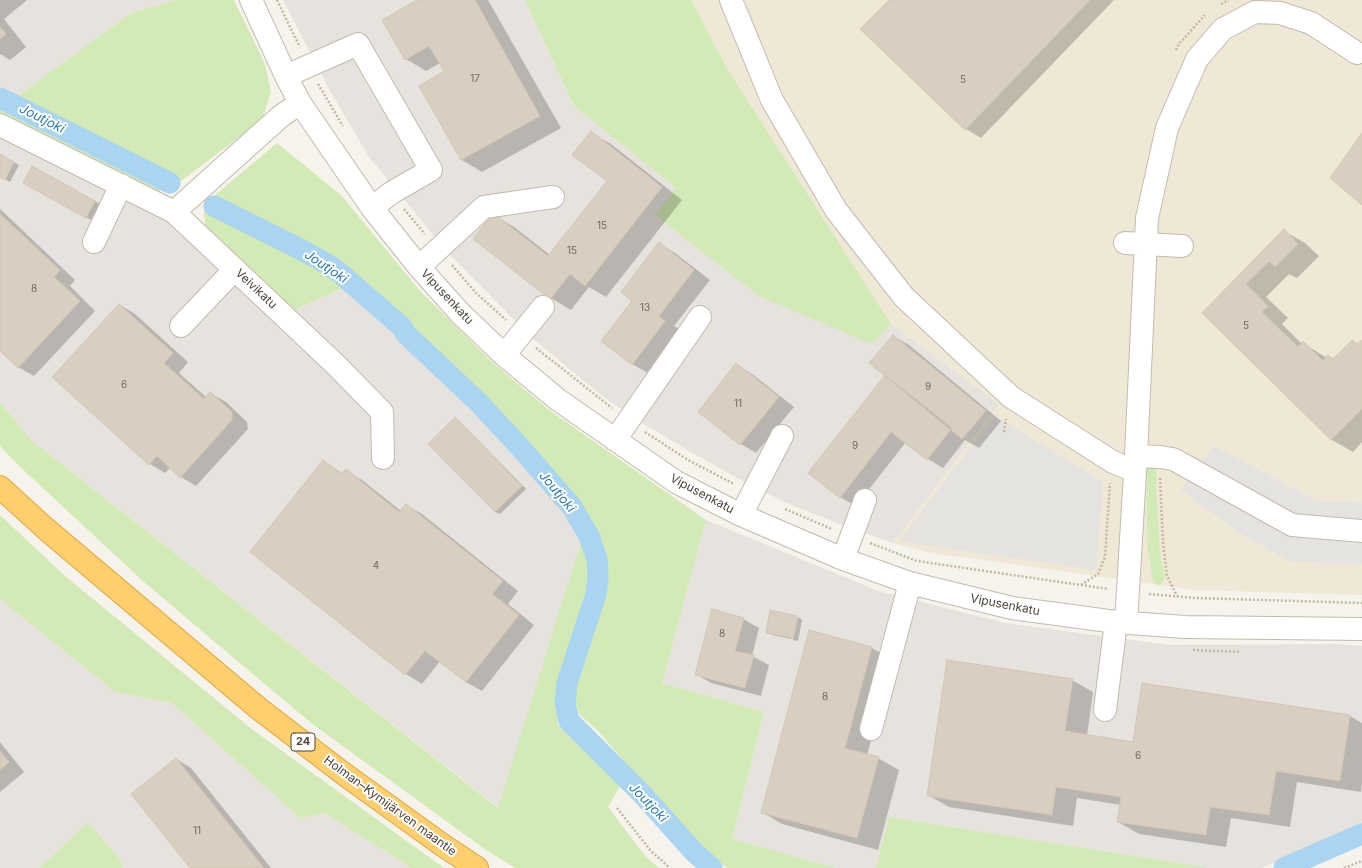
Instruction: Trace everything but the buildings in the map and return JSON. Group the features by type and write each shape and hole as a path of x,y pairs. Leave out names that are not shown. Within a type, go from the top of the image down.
{"highway":[{"name":"Holman–Kymijärven maantie","path":"0,470 137,606"},
{"name":"Holman–Kymijärven maantie","path":"0,487 46,529 258,708 344,774 477,868"}],"street":[{"name":"Vipusenkatu","path":"251,0 300,103 372,208 419,267 460,313 504,355 557,399 676,482 741,515 843,559 910,583 1012,608 1121,622 1185,627 1362,629"},
{"path":"731,0 772,100 836,210 904,297 1011,397 1113,462 1136,464 1160,456 1173,459 1292,525 1362,531"},
{"path":"1105,710 1128,592 1136,464 1135,244 1147,218 1167,128 1197,59 1223,29 1255,12 1280,13 1311,23 1357,53"},
{"path":"286,76 358,44 431,170 391,193 372,208"},
{"path":"174,212 281,116 300,103"},
{"name":"Veivikatu","path":"0,125 174,212 337,366 382,412 383,458"},
{"path":"94,242 121,185"},
{"path":"419,267 484,207 553,197"},
{"path":"1135,244 1182,246"},
{"path":"181,326 235,270"},
{"path":"504,355 543,307"},
{"path":"615,440 700,317"},
{"path":"741,515 782,436"},
{"path":"843,559 865,500"},
{"path":"871,729 910,583"}],"path":[{"path":"277,0 322,91 345,128"},
{"path":"391,193 476,293 529,343 628,422 688,460 752,494"},
{"path":"1160,456 1163,543 1167,576 1177,597"},
{"path":"1080,585 1098,574 1105,557 1110,482"},
{"path":"784,508 916,561 1128,592 1177,597 1362,603"},
{"path":"1193,650 1240,652"},
{"path":"617,808 651,850 670,868"},
{"path":"1344,868 1362,861"}],"shaded area":[{"path":"0,0 176,0 131,13 15,98 0,92"},
{"path":"283,0 525,0 574,106 676,188 656,216 872,344 891,324 999,404 893,543 789,504 741,480 689,451 642,423 601,395 532,338 448,253 369,157 329,89"},
{"path":"691,0 1362,0 1362,595 1195,590 931,553 893,543 999,404 891,324 728,70"},
{"path":"0,135 169,220 292,311 345,287 379,317 487,420 545,483 571,518 581,542 499,808 31,440 0,402"},
{"path":"995,416 1103,482 1096,570 899,541"},
{"path":"1213,446 1317,501 1362,503 1362,564 1292,562 1246,537 1181,490"},
{"path":"706,520 879,591 1005,623 1169,645 1336,644 1362,646 1362,824 1262,868 1210,868 889,817 876,868 836,868 732,839 764,712 662,683"},
{"path":"0,599 115,692 172,703 300,818 325,813 411,868 123,868 119,858 88,822 39,868 0,868"}],"green space":[{"path":"176,0 234,0 265,64 271,92 262,120 181,181 15,98 131,13"},
{"path":"525,0 691,0 728,70 891,324 872,344 759,296 655,215 676,188 574,106"},
{"path":"0,102 173,189 151,192 0,115"},
{"path":"277,143 341,195 420,291 491,361 549,410 706,520 662,683 764,712 732,839 836,868 727,868 692,839 597,730 579,714 573,695 578,673 605,594 605,559 585,513 521,436 425,340 351,271 325,255 214,196"},
{"path":"205,207 299,253 326,269 345,287 292,311 205,227"},
{"path":"0,402 31,440 498,808 581,542 588,561 590,592 559,686 557,700 558,725 620,786 608,807 646,857 659,868 515,868 486,850 311,723 145,583 16,463 0,446"},
{"path":"1147,466 1156,467 1160,554 1165,576 1163,582 1158,586 1153,581 1147,544"},
{"path":"0,515 64,575 249,727 444,868 411,868 325,813 300,818 172,703 115,692 0,599"},
{"path":"889,817 1210,868 876,868"},
{"path":"88,822 119,858 123,868 39,868"}],"waterway":[{"name":"Joutjoki","path":"0,98 170,183"},
{"name":"Joutjoki","path":"214,206 300,249 329,265 341,274 402,327 406,334 479,403 520,447 572,507 589,536 597,559 598,578 596,594 567,683 565,703 569,721 642,794 694,852 712,868"},
{"name":"Joutjoki","path":"1284,868 1362,834"}]}
